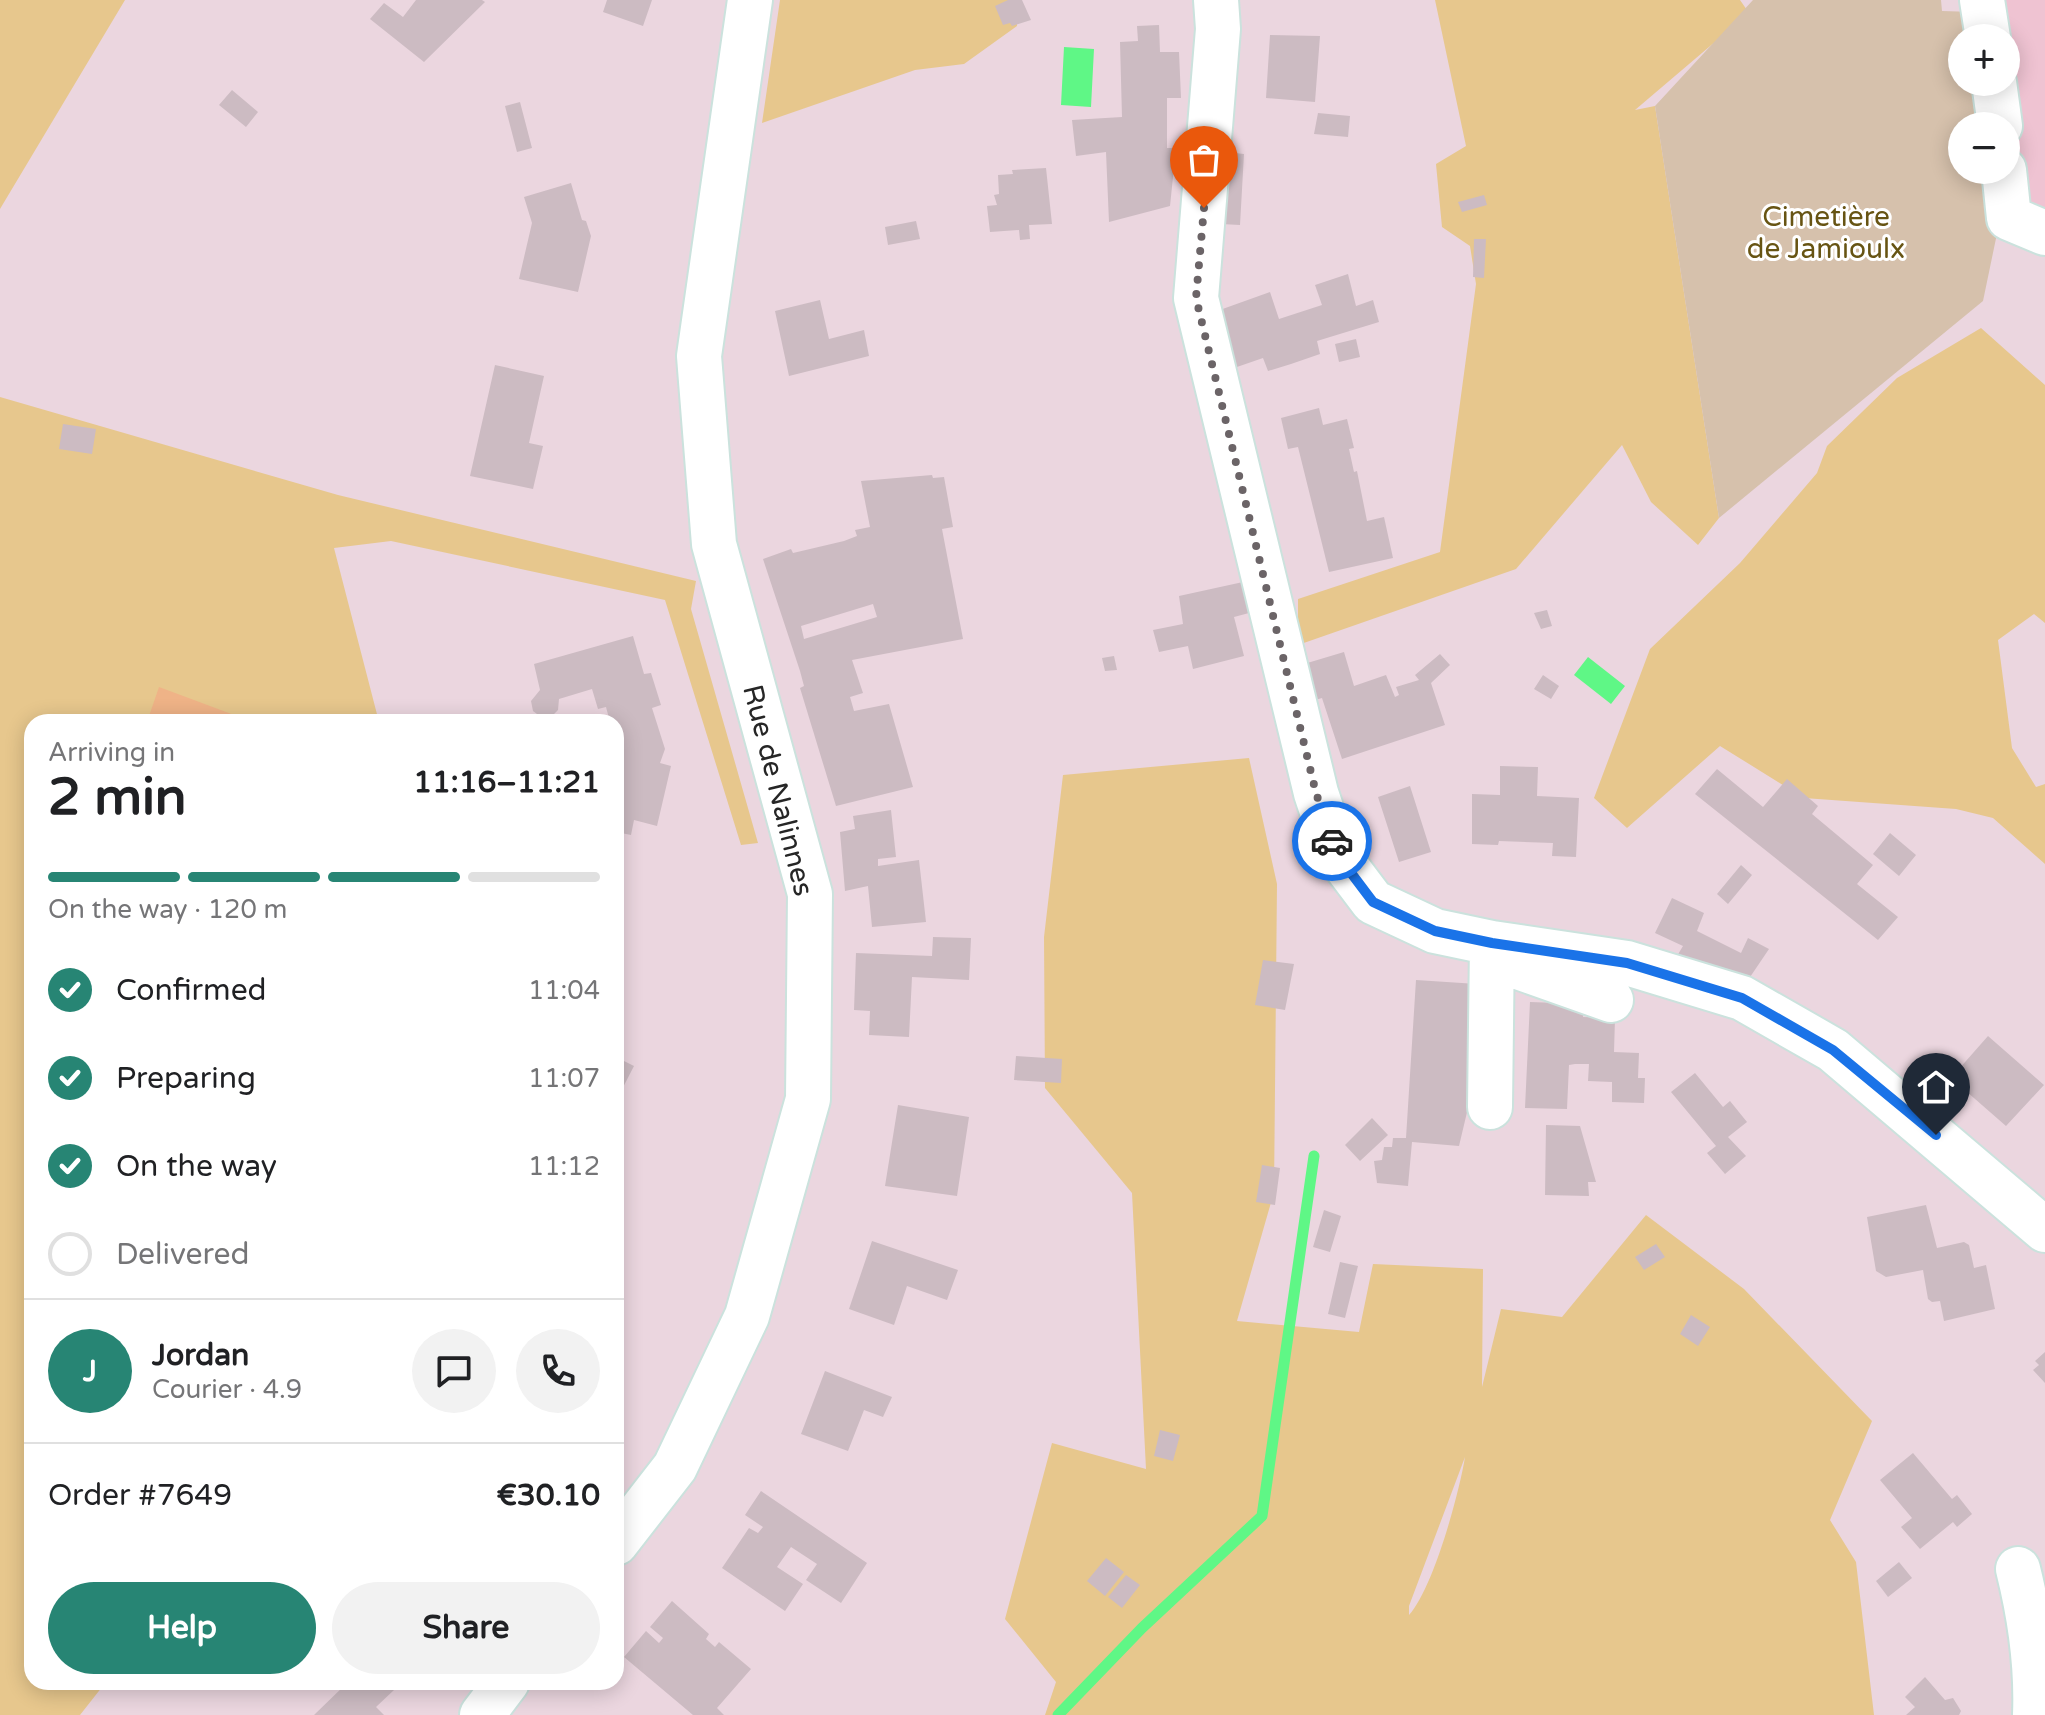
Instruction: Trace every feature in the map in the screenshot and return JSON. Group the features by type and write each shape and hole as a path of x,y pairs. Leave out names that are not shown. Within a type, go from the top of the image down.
{"street":[{"name":"Rue de Nalinnes","path":"624,1533 675,1467 747,1316 808,1099 810,894 714,544 699,356 750,0"},
{"path":"1216,0 1218,29 1196,298 1316,793 1336,853 1373,902 1435,931 1492,943 1627,963 1742,998 1833,1050 2045,1230"},
{"path":"1982,0 1986,24"},
{"path":"2010,184 2027,225"},
{"path":"1492,943 1502,962 1611,1000"},
{"path":"1490,1107 1492,943"},
{"path":"2018,1569 2029,1614 2036,1685 2035,1715"},
{"path":"482,1715 501,1690"}],"shaded area":[{"path":"0,0 125,0 0,209"},
{"path":"780,0 1017,0 1017,26 964,64 915,70 762,123"},
{"path":"1435,0 1740,0 1749,13 1635,110 1655,106 1719,518 1698,545 1651,502 1622,445 1516,569 1298,645 1298,599 1440,552 1476,284 1470,246 1442,227 1436,164 1466,146"},
{"path":"2002,0 2045,0 2045,214 2024,203 2020,112 2014,112 2012,96 2020,96 2020,24 2005,24"},
{"path":"1064,47 1094,49 1091,107 1061,105"},
{"path":"1981,328 2045,385 2045,623 2034,614 1998,640 2012,748 2036,787 2045,784 2045,864 1993,818 1956,809 1804,798 1720,746 1627,828 1594,798 1650,649 1740,563 1817,473 1827,446 1897,378"},
{"path":"0,397 338,495 696,581 691,609 758,843 741,845 665,600 391,541 334,548 377,714 24,714 24,1690 100,1690 80,1715 0,1715"},
{"path":"1588,657 1625,686 1611,704 1574,675"},
{"path":"159,687 232,714 150,714"},
{"path":"1249,758 1277,884 1274,1192 1237,1321 1359,1332 1373,1264 1483,1269 1482,1387 1501,1309 1562,1317 1646,1215 1744,1289 1872,1421 1830,1520 1856,1562 1874,1715 1045,1715 1056,1682 1005,1619 1052,1443 1146,1469 1132,1193 1045,1088 1044,937 1063,775","holes":["1465,1457 1436,1563 1409,1615 1409,1606"]}],"green space":[{"name":"Cimetière de Jamioulx","path":"1753,0 1941,0 1942,11 1974,12 1975,24 1948,24 1948,96 1985,96 1986,112 1948,112 1948,184 1995,184 1999,224 1983,301 1719,518 1655,106"}],"building":[{"path":"416,0 485,2 424,62 370,19 384,3 403,17"},
{"path":"607,0 652,0 643,26 603,12"},
{"path":"1008,0 1022,0 1031,20 1012,26 1010,23 1003,25 995,6"},
{"path":"1159,25 1160,52 1179,52 1181,98 1167,98 1167,148 1176,148 1170,206 1109,222 1106,152 1076,156 1072,120 1122,117 1120,42 1138,41 1137,26"},
{"path":"1270,35 1320,36 1315,102 1266,98"},
{"path":"232,90 258,112 246,127 219,105"},
{"path":"520,102 532,148 517,152 505,106"},
{"path":"1318,113 1350,116 1348,137 1314,134"},
{"path":"1226,152 1244,154 1240,225 1221,224"},
{"path":"1046,168 1052,224 1029,225 1030,239 1020,240 1019,230 990,232 987,206 997,205 994,195 999,194 998,175 1013,174 1012,170"},
{"path":"571,183 582,220 586,221 591,236 578,292 519,279 532,223 524,197"},
{"path":"1484,195 1487,205 1462,212 1458,202"},
{"path":"916,221 920,239 888,245 885,227"},
{"path":"1474,239 1486,239 1484,278 1473,277"},
{"path":"1348,274 1356,306 1373,300 1379,322 1317,341 1320,354 1291,364 1268,371 1263,358 1234,368 1217,311 1270,292 1279,319 1322,305 1315,285"},
{"path":"820,300 829,339 864,330 869,356 789,376 775,311"},
{"path":"1356,339 1360,357 1339,362 1335,344"},
{"path":"495,365 544,376 529,443 543,446 533,489 470,476"},
{"path":"1319,408 1323,425 1347,419 1354,448 1349,449 1354,472 1357,471 1367,521 1384,517 1393,558 1329,572 1298,447 1288,449 1281,418"},
{"path":"63,424 96,429 92,454 59,449"},
{"path":"932,475 933,478 944,477 953,527 942,529 963,639 852,660 863,693 850,697 854,711 889,704 913,787 836,806 800,688 804,686 800,671 763,559 791,549 793,553 844,541 857,536 855,530 870,527 861,481","holes":["873,604 877,617 804,639 801,626"]},
{"path":"1243,582 1249,613 1234,617 1244,656 1193,669 1188,646 1159,652 1153,630 1183,624 1179,596"},
{"path":"1547,610 1552,626 1541,629 1534,613"},
{"path":"633,636 644,674 651,673 661,705 652,708 665,749 660,763 671,766 657,826 634,820 631,835 624,834 624,714 608,714 606,707 598,709 592,689 559,699 558,710 554,714 537,714 531,701 540,690 534,664"},
{"path":"1344,652 1354,686 1386,675 1395,697 1399,695 1396,687 1419,680 1415,675 1440,654 1450,665 1431,683 1445,725 1342,759 1322,698 1315,700 1304,664"},
{"path":"1114,656 1117,670 1105,671 1102,658"},
{"path":"1543,675 1559,686 1551,699 1534,689"},
{"path":"1500,766 1538,767 1537,796 1579,798 1576,857 1552,856 1553,843 1499,841 1498,845 1472,844 1472,794 1500,795"},
{"path":"1717,769 1763,807 1787,779 1818,806 1812,814 1873,865 1857,884 1898,917 1878,940 1695,794"},
{"path":"1410,786 1431,852 1399,862 1378,797"},
{"path":"891,810 896,857 878,859 878,866 919,860 926,922 872,927 868,886 845,891 840,832 855,829 853,816"},
{"path":"1890,833 1916,855 1899,876 1873,854"},
{"path":"1741,865 1752,875 1728,904 1717,894"},
{"path":"1672,898 1704,913 1697,931 1741,953 1748,938 1769,949 1744,986 1677,956 1683,946 1655,933"},
{"path":"933,937 971,938 969,980 912,977 909,1037 869,1035 870,1011 854,1010 856,953 932,956"},
{"path":"1263,960 1294,964 1285,1010 1255,1005"},
{"path":"1416,980 1477,984 1468,1108 1459,1146 1412,1142 1408,1186 1377,1183 1374,1161 1382,1160 1384,1147 1392,1147 1393,1138 1406,1138"},
{"path":"1530,1002 1584,1004 1583,1017 1615,1018 1614,1052 1639,1053 1638,1078 1645,1078 1644,1103 1612,1102 1612,1082 1588,1081 1589,1064 1575,1064 1569,1065 1567,1109 1525,1108"},
{"path":"1988,1036 2044,1085 2006,1126 1951,1078"},
{"path":"1016,1056 1062,1059 1061,1083 1014,1080"},
{"path":"624,1061 634,1066 624,1085"},
{"path":"1695,1073 1723,1107 1730,1101 1747,1122 1728,1137 1746,1156 1725,1174 1707,1153 1716,1146 1671,1092"},
{"path":"898,1105 969,1117 957,1196 885,1186"},
{"path":"1372,1118 1388,1135 1360,1161 1345,1145"},
{"path":"1546,1125 1580,1126 1596,1182 1588,1182 1589,1196 1545,1195"},
{"path":"1262,1165 1280,1168 1275,1205 1256,1202"},
{"path":"1926,1205 1937,1248 1964,1242 1969,1245 1974,1268 1986,1265 1995,1309 1944,1321 1940,1301 1928,1299 1923,1270 1886,1277 1876,1271 1867,1217"},
{"path":"1324,1210 1341,1216 1330,1252 1313,1247"},
{"path":"872,1241 958,1270 947,1300 907,1286 894,1325 849,1309"},
{"path":"1656,1244 1665,1257 1644,1270 1635,1257"},
{"path":"1340,1262 1358,1266 1345,1318 1328,1314"},
{"path":"1691,1315 1710,1327 1698,1346 1680,1334"},
{"path":"2045,1352 2045,1383 2033,1370 2039,1365 2035,1361"},
{"path":"825,1371 892,1397 883,1417 864,1410 848,1451 801,1434"},
{"path":"1160,1430 1180,1435 1173,1461 1154,1456"},
{"path":"1913,1453 1952,1499 1957,1495 1972,1514 1957,1527 1953,1522 1920,1549 1901,1527 1912,1518 1880,1480"},
{"path":"761,1491 867,1563 841,1603 806,1580 817,1564 791,1547 777,1567 803,1584 785,1611 722,1568 749,1528 758,1533 763,1527 745,1515"},
{"path":"1106,1558 1124,1572 1105,1596 1087,1581"},
{"path":"1899,1562 1912,1578 1888,1597 1876,1581"},
{"path":"1126,1575 1140,1585 1122,1608 1108,1597"},
{"path":"672,1601 709,1634 706,1639 715,1647 719,1642 751,1669 717,1708 724,1715 693,1715 624,1657 646,1631 659,1643 663,1638 650,1627"},
{"path":"1925,1677 1945,1700 1953,1698 1961,1711 1959,1715 1906,1715 1915,1707 1905,1697"},
{"path":"340,1690 394,1690 376,1707 384,1715 314,1715"}],"waterway":[{"path":"1058,1715 1142,1628 1262,1516 1314,1156"}],"way so far":[{"path":"1204,208 1196,298 1316,793 1332,841"}],"route":[{"path":"1332,841 1336,853 1373,902 1435,931 1492,943 1627,963 1742,998 1833,1050 1936,1135"}]}
